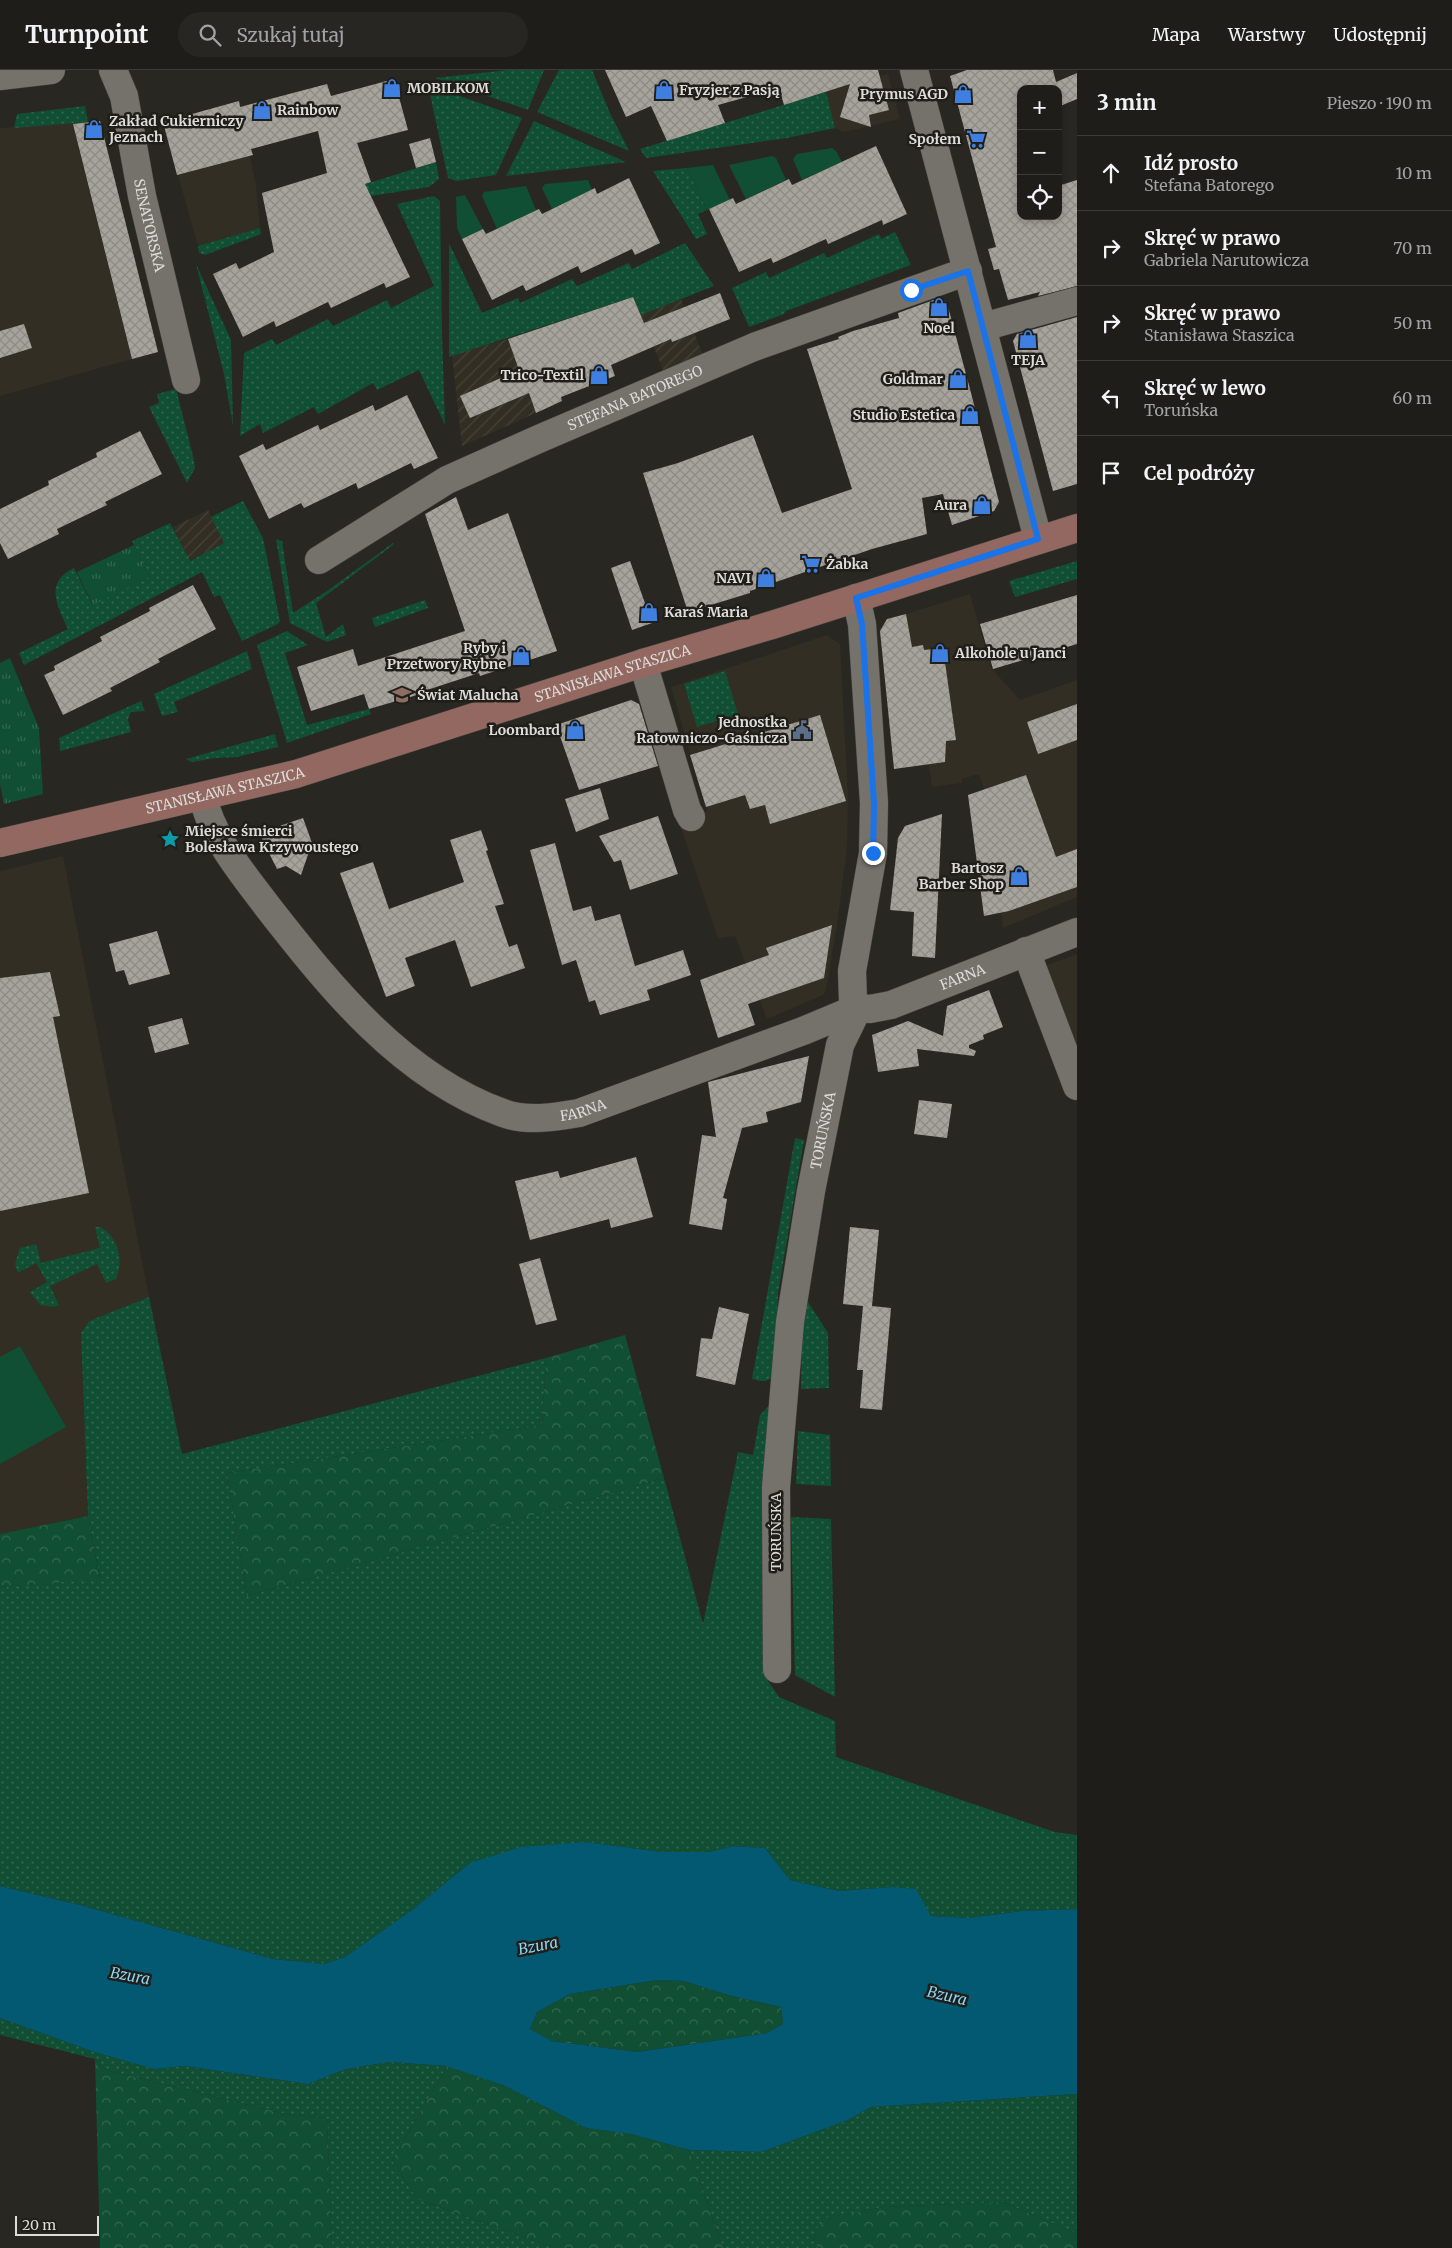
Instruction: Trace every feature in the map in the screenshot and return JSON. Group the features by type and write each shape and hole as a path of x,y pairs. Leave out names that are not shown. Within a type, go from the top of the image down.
{"street":[{"path":"0,76 51,70"},
{"name":"SENATORSKA","path":"113,70 124,96 142,196 186,380"},
{"path":"914,70 1038,539"},
{"name":"STEFANA BATOREGO","path":"319,560 447,480 507,453 754,347 968,271"},
{"path":"983,327 1077,302"},
{"name":"STANISŁAWA STASZICA","path":"0,843 296,774 643,663 1077,528"},
{"path":"856,598 862,624 874,803 873,853 852,971 853,1001 858,1008"},
{"path":"643,663 687,810 691,817"},
{"name":"FARNA","path":"203,796 210,823 250,884 341,996 391,1044 423,1070 457,1092 505,1114 557,1117 579,1114 803,1031 858,1008 870,1009 891,1005 1077,932"},
{"path":"1026,951 1077,1086"},
{"name":"TORUŃSKA","path":"777,1669 776,1487 790,1322 812,1191 840,1045 858,1008"}],"shaded area":[{"path":"774,70 879,76 888,74 900,119 844,132 835,128 826,92 784,105"},
{"path":"239,101 253,155 250,156 256,185 260,228 198,246 163,122"},
{"path":"100,121 104,139 78,146 132,359 0,396 0,128"},
{"path":"681,299 703,356 663,370 641,315"},
{"path":"508,339 536,413 462,446 452,355"},
{"path":"208,510 224,543 189,561 173,527"},
{"path":"970,594 991,668 1020,700 1077,680 1077,897 1003,928 985,792 979,774 962,779 962,783 932,787 906,614"},
{"path":"827,635 840,644 848,795 847,849 837,925 826,990 823,995 767,1019 735,936 718,938 679,822 707,811 671,687"},
{"path":"63,856 149,1297 89,1321 81,1333 88,1516 0,1534 0,871"},
{"path":"1077,954 1077,1049 1045,966"}],"green space":[{"path":"508,70 544,70 528,110 435,78"},
{"path":"559,70 592,70 629,151 537,112"},
{"path":"428,85 522,118 496,175 456,181 448,178"},
{"path":"826,92 835,128 787,138 646,158 640,149"},
{"path":"85,106 88,122 14,128 17,114"},
{"path":"534,121 626,162 506,176"},
{"path":"832,148 836,151 842,162 802,180 793,159 797,154"},
{"path":"772,156 776,158 786,180 746,199 729,165"},
{"path":"436,162 439,179 429,187 344,200 331,195"},
{"path":"713,165 730,200 707,210 687,168"},
{"path":"687,168 707,210 698,214 707,234 696,239 653,171"},
{"path":"588,180 592,190 552,209 542,188 545,184"},
{"path":"526,186 536,210 497,229 482,196 484,192"},
{"path":"465,195 483,229 462,239 457,228 456,197"},
{"path":"434,196 440,201 445,425 419,370 377,390 373,383 318,414 314,407 263,433 260,424 240,436 244,353 272,339 276,345 328,319 333,326 387,300 391,308 434,286 397,204"},
{"path":"260,228 261,234 205,255 199,253 198,246"},
{"path":"895,232 911,265 786,311 784,314 749,327 732,288 766,272 769,278 824,253 827,258 879,234 881,239"},
{"path":"449,243 482,313 518,298 520,303 572,279 577,286 629,263 632,269 685,243 714,286 641,315 633,297 449,357"},
{"path":"196,264 231,340 233,425 224,374"},
{"path":"176,389 195,468 187,483 149,407 159,403 157,394"},
{"path":"243,501 263,538 280,621 278,624 242,641 220,595 214,597 202,572 24,665 19,653 68,629 60,612 56,595 56,587 59,580 65,574 74,568 92,604 149,577 132,541 170,523 190,561 224,543 211,517"},
{"path":"276,539 282,541 293,613 393,543 393,545 316,603 326,637 343,624 346,635 327,642 290,623"},
{"path":"134,545 149,577 93,605 77,572"},
{"path":"1077,561 1077,579 1015,597 1009,581"},
{"path":"425,600 428,608 375,627 372,618"},
{"path":"287,631 308,645 285,653 307,725 369,709 371,714 287,743 257,645"},
{"path":"247,651 252,669 174,702 178,712 162,716 154,694"},
{"path":"10,658 39,728 43,794 4,804 0,784 0,663"},
{"path":"725,671 738,714 697,727 684,684"},
{"path":"141,701 145,711 131,712 128,719 131,732 60,751 59,738"},
{"path":"275,734 278,747 237,757 192,762 186,759"},
{"path":"795,1138 804,1140 778,1293 775,1373 768,1380 759,1381 752,1379"},
{"path":"95,1227 101,1227 112,1237 118,1250 119,1264 116,1279 106,1283 97,1264 50,1286 59,1305 54,1307 40,1305 30,1292 47,1282 36,1263 18,1273 15,1264 20,1248 36,1244 41,1263 100,1248"},
{"path":"149,1297 182,1454 546,1358 542,1425 227,1473 247,1596 664,1478 703,1624 738,1452 753,1455 760,1415 770,1405 768,1681 779,1697 835,1721 836,1757 1055,1832 1077,1835 1077,1909 1021,1911 969,1918 931,1916 890,1887 839,1891 790,1880 765,1848 733,1846 710,1852 662,1852 586,1842 470,1863 412,1910 345,1957 324,1964 273,1959 80,1905 0,1886 0,1587 100,1578 88,1516 81,1333 89,1321"},
{"path":"808,1302 828,1333 829,1388 801,1389 802,1314"},
{"path":"625,1335 664,1478 247,1596 227,1473 542,1425 546,1358"},
{"path":"20,1346 66,1427 0,1464 0,1357"},
{"path":"798,1431 830,1435 831,1486 796,1484"},
{"path":"88,1516 100,1579 0,1587 0,1534"},
{"path":"791,1517 831,1519 835,1697 795,1675"},
{"path":"657,1980 684,1981 728,1995 781,2007 783,2024 767,2033 637,2052 552,2041 530,2029 537,2012 570,1994"},
{"path":"0,2018 94,2052 154,2069 185,2066 308,2084 346,2069 390,2062 447,2066 392,2160 417,2199 555,2248 332,2248 327,2118 286,2114 106,2070 95,2059 0,2035"},
{"path":"95,2059 106,2070 286,2114 327,2118 332,2248 100,2248"},
{"path":"447,2066 503,2085 586,2128 631,2134 689,2150 723,2248 555,2248 417,2199 392,2160"},
{"path":"1077,2094 1077,2234 1003,2202 883,2207 821,2219 814,2240 818,2248 723,2248 689,2150 761,2152 848,2120 871,2107"},
{"path":"1003,2202 1077,2234 1077,2248 818,2248 814,2240 820,2219 883,2207"}],"water":[{"name":"Bzura","path":"586,1842 662,1852 710,1852 733,1846 765,1848 790,1880 839,1891 890,1887 916,1889 931,1916 969,1918 1021,1911 1077,1909 1077,2094 871,2107 848,2120 761,2152 689,2150 631,2134 586,2128 503,2085 446,2066 390,2062 346,2069 308,2084 185,2066 154,2069 94,2052 0,2018 0,1886 80,1905 273,1959 324,1964 345,1957 412,1910 470,1863 521,1847","holes":["657,1980 684,1981 728,1995 781,2007 783,2024 767,2033 637,2052 552,2041 530,2029 537,2012 570,1994"]}],"building":[{"path":"605,70 878,70 889,110 869,115 871,127 840,117 850,84 784,105 779,88 718,105 725,123 667,141 651,106 626,117"},
{"path":"967,70 1053,70 1056,82 1077,73 1077,99 1062,105 1062,85 1017,85 1017,220 1062,220 1062,185 1077,180 1077,286 1038,296 1040,292 1008,300 999,269 994,270 988,249 996,247 950,76"},
{"path":"394,79 408,130 357,143 371,182 365,184 410,277 386,288 384,283 331,308 328,302 276,327 274,321 243,337 213,274 236,263 239,269 274,252 262,193 327,173 318,131 251,149 253,155 177,175 163,122 239,101 240,107 327,84 331,96"},
{"path":"100,121 158,352 132,359 73,124"},
{"path":"430,138 436,162 416,168 409,144"},
{"path":"876,146 907,214 883,225 882,220 828,244 826,239 773,263 771,258 739,272 709,209 733,198 736,204 789,179 792,185"},
{"path":"629,178 660,243 635,255 632,249 581,273 578,266 526,291 523,285 492,300 462,239 483,229 486,234 539,209 542,214 595,188 597,194"},
{"path":"720,293 730,319 672,342 671,339 611,365 615,376 561,397 562,401 536,413 529,393 470,418 460,396 519,370 508,339 633,297 644,323"},
{"path":"939,298 947,303 970,389 999,502 994,511 952,525 943,494 922,498 927,534 872,549 750,591 750,593 688,612 643,473 678,463 753,435 782,513 852,489 807,349 839,339 838,337 853,331 899,318 898,313"},
{"path":"1077,317 1077,484 1053,491 1013,341 1017,334"},
{"path":"24,324 32,348 0,358 0,331"},
{"path":"407,395 438,458 414,469 411,463 358,489 356,483 304,508 301,503 269,519 239,456 263,444 266,450 318,425 320,430 373,405 375,411"},
{"path":"140,431 162,474 105,502 107,505 57,529 59,534 8,559 0,543 0,509 49,485 48,481 97,457 96,453"},
{"path":"456,497 468,530 508,513 557,651 480,676 479,673 424,691 424,693 369,709 364,694 311,711 297,667 353,649 358,666 465,631 425,514"},
{"path":"630,561 652,623 632,630 611,568"},
{"path":"193,585 216,629 158,659 160,662 110,688 112,691 63,715 44,675 55,670 54,666 102,641 100,637 150,611 149,608"},
{"path":"1077,595 1077,644 993,669 980,624"},
{"path":"906,614 912,647 923,645 924,650 943,648 956,740 946,741 945,762 894,769 880,631 887,619"},
{"path":"631,700 639,704 658,766 579,790 556,725"},
{"path":"1077,704 1077,740 1038,754 1027,722"},
{"path":"820,715 846,801 770,824 765,805 750,809 745,795 706,807 690,755"},
{"path":"1026,775 1056,857 1077,849 1077,887 1009,911 984,916 968,795"},
{"path":"600,788 609,819 576,832 565,799"},
{"path":"942,814 935,958 912,956 914,912 890,910 898,838 905,826"},
{"path":"658,816 678,874 630,890 621,860 614,862 599,836"},
{"path":"303,818 312,843 301,875 286,866 277,869 259,833"},
{"path":"481,830 504,904 495,906 509,947 517,944 525,968 471,987 455,940 405,958 415,986 386,997 340,873 373,862 389,909 464,882 450,840"},
{"path":"555,843 573,911 591,906 595,921 620,914 635,966 683,950 691,975 647,990 650,1000 600,1015 595,1000 589,1002 576,960 562,965 530,850"},
{"path":"832,925 824,978 748,1004 755,1025 718,1038 700,980 769,955 766,948"},
{"path":"157,931 170,974 129,985 124,970 116,972 109,944"},
{"path":"50,972 60,1016 53,1017 89,1193 0,1211 0,978"},
{"path":"989,990 1003,1027 983,1035 984,1039 969,1045 969,1048 976,1051 974,1056 917,1049 919,1066 878,1072 872,1035 908,1021 943,1036 947,1006"},
{"path":"182,1018 189,1044 155,1053 148,1027"},
{"path":"809,1056 801,1102 766,1112 768,1122 742,1128 723,1198 727,1199 722,1230 689,1224 702,1135 716,1137 708,1082"},
{"path":"919,1100 952,1104 947,1138 914,1134"},
{"path":"636,1157 653,1217 611,1228 609,1219 530,1240 515,1181 558,1171 560,1178"},
{"path":"850,1227 879,1230 872,1306 891,1308 882,1410 860,1408 863,1370 857,1370 863,1306 843,1304"},
{"path":"540,1258 557,1320 536,1325 519,1264"},
{"path":"719,1307 749,1314 735,1385 696,1376 701,1338 712,1339"}],"place":[{"name":"MOBILKOM","path":"392,88"},
{"name":"Fryzjer z Pasją","path":"664,90"},
{"name":"Prymus AGD","path":"963,94"},
{"name":"Rainbow","path":"262,110"},
{"name":"Zakład Cukierniczy Jeznach","path":"94,129"},
{"name":"Społem","path":"976,139"},
{"name":"Noel","path":"939,307"},
{"name":"TEJA","path":"1028,339"},
{"name":"Trico-Textil","path":"599,375"},
{"name":"Goldmar","path":"958,379"},
{"name":"Studio Estetica","path":"970,415"},
{"name":"Aura","path":"982,505"},
{"name":"Żabka","path":"811,564"},
{"name":"NAVI","path":"766,578"},
{"name":"Karaś Maria","path":"649,612"},
{"name":"Alkohole u Janci","path":"940,653"},
{"name":"Ryby i Przetwory Rybne","path":"521,656"},
{"name":"Świat Malucha","path":"402,695"},
{"name":"Loombard","path":"575,730"},
{"name":"Jednostka Ratowniczo-Gaśnicza","path":"802,730"},
{"name":"Miejsce śmierci Bolesława Krzywoustego","path":"170,839"},
{"name":"Bartosz Barber Shop","path":"1019,876"}],"route":[{"path":"873,853 874,803 862,624 856,598 1038,539 968,271 911,290"}]}
